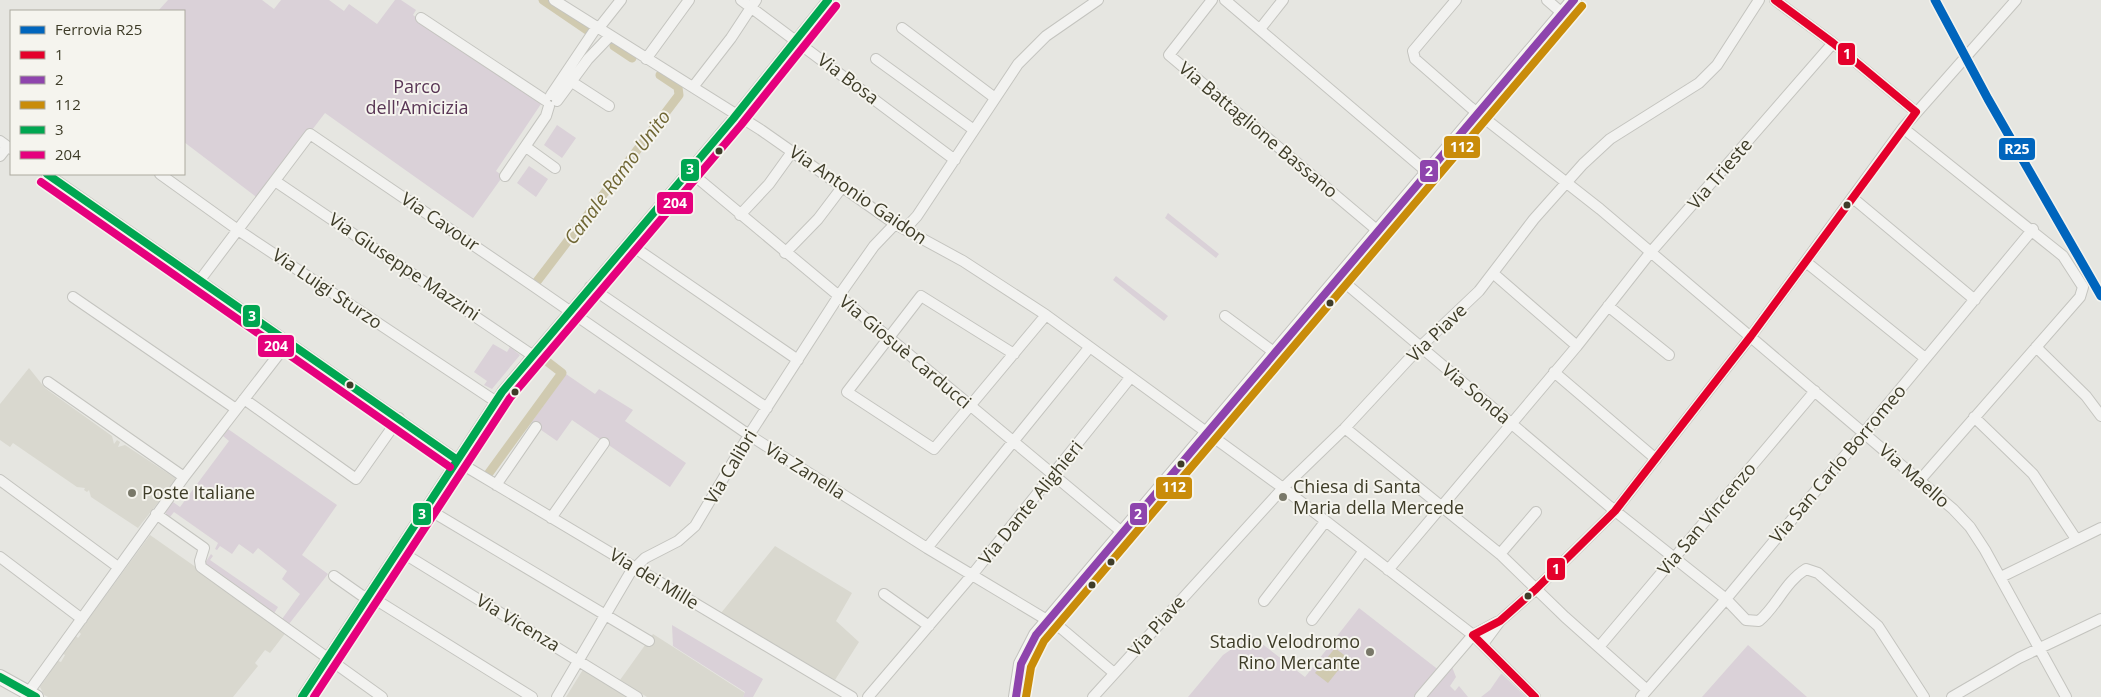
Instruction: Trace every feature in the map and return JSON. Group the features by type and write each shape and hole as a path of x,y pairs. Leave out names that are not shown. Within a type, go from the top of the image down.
{"main road":[{"path":"1016,697 1019,674 1026,652 1047,621 1574,0"},
{"path":"0,677 32,695"}],"street":[{"name":"Via Antonio Gaidon","path":"554,0 597,29 736,115 843,186 900,227 971,266 1046,315 1283,488 1363,552 1473,635 1535,697"},
{"path":"505,176 546,116 550,101 597,29 621,0"},
{"path":"646,59 689,0"},
{"name":"Via Bosa","path":"741,0 754,4 795,38 955,160"},
{"path":"302,697 495,401 532,355 689,172 795,38 828,0"},
{"name":"Via Calibri","path":"557,697 604,615 635,567 650,555 683,537 692,529 749,435 838,297 874,246 917,216 1010,73 1031,50 1065,22 1098,0"},
{"name":"Via Battaglione Bassano","path":"1212,0 1169,55 1378,231"},
{"path":"1225,0 1427,172"},
{"path":"1260,29 1283,0"},
{"name":"Via Maello","path":"1456,0 1413,52 1415,59 1751,336 1920,480 1970,527 2001,576 2066,697"},
{"path":"1547,0 1562,13"},
{"name":"Via Piave","path":"1093,697 1283,488 1345,428 1420,348 1459,312 1494,274 1566,182 1610,139 1698,82 1711,71 1728,50 1759,0"},
{"path":"1775,0 1833,43 1916,112"},
{"path":"1483,644 1500,621 1536,589 1615,511 1751,336 1854,199 1903,128 2013,1"},
{"path":"693,87 754,4"},
{"path":"421,18 550,101"},
{"path":"902,28 995,98"},
{"path":"550,101 572,82 588,59 610,36"},
{"name":"Via Trieste","path":"1388,570 1510,423 1577,346 1650,253 1833,43"},
{"path":"876,59 974,130"},
{"path":"572,82 608,106"},
{"path":"1903,128 2033,229 2064,256 2083,287 2080,297 1920,480"},
{"name":"Via Cavour","path":"275,181 310,134 570,311"},
{"path":"0,156 6,146"},
{"path":"526,147 555,168"},
{"path":"740,215 769,184 792,152"},
{"name":"Via Giosuè Carducci","path":"689,172 1122,532"},
{"name":"Via dei Mille","path":"48,175 496,485 852,697"},
{"name":"Via Luigi Sturzo","path":"161,175 238,230 495,401"},
{"path":"200,280 275,181"},
{"name":"Via Giuseppe Mazzini","path":"275,181 532,355"},
{"path":"786,253 818,219 843,186"},
{"path":"1854,199 1975,300"},
{"name":"Via San Carlo Borromeo","path":"1644,693 1726,599 2033,229"},
{"path":"628,243 798,360"},
{"path":"1806,262 1925,358"},
{"path":"1494,274 1577,346"},
{"name":"Via Sonda","path":"1338,277 1615,511 1726,599 1746,620 1759,621 1767,614 1795,576 1806,569 1818,573 1878,626 1924,697"},
{"path":"590,287 767,408"},
{"path":"1014,354 921,296 847,392 934,449 1014,354 1046,315"},
{"path":"73,297 236,409"},
{"path":"1608,306 1669,356"},
{"name":"Via Zanella","path":"570,311 749,435 927,548 1047,621"},
{"path":"1225,316 1274,353"},
{"path":"32,695 118,566 288,341"},
{"path":"2036,347 2086,396 2101,416"},
{"path":"927,548 1089,348"},
{"path":"1554,372 1656,459"},
{"name":"Via Dante Alighieri","path":"868,697 972,575 1130,378"},
{"path":"48,382 184,477"},
{"name":"Via San Vincenzo","path":"1599,647 1815,391"},
{"path":"244,399 356,479 398,418"},
{"path":"1974,417 2033,474 2076,539"},
{"path":"496,485 536,427"},
{"path":"1345,428 1443,505 1500,554 1599,647 1644,693"},
{"path":"551,518 604,443"},
{"path":"0,480 118,566"},
{"path":"426,508 649,641"},
{"path":"1500,554 1536,512"},
{"path":"156,514 200,545 204,550 200,561 201,567 382,697"},
{"path":"1264,601 1325,522"},
{"path":"2001,576 2101,528"},
{"name":"Via Vicenza","path":"398,550 636,697"},
{"path":"1312,620 1363,552"},
{"path":"0,557 82,619"},
{"path":"334,576 361,595 368,596 532,697"},
{"path":"884,594 929,626"},
{"path":"1952,697 2040,648 2101,618"},
{"path":"1047,621 1062,629 1114,673"},
{"path":"1420,697 1473,635 1500,621"}],"shaded area":[{"path":"29,368 45,388 112,436 114,444 117,440 120,442 118,447 125,445 175,478 175,481 138,528 91,497 89,490 87,492 84,490 85,488 77,487 13,443 10,447 0,440 0,404"},
{"path":"150,535 287,631 270,653 265,650 255,663 258,666 233,697 48,697 44,695 40,687 58,661 61,662 65,655 63,654 76,636 78,638 81,634 79,632"},
{"path":"775,546 852,593 836,621 859,642 835,680 721,613"},
{"path":"653,634 745,693 743,697 647,697 620,680"},
{"path":"1335,648 1348,658 1328,683 1315,673"},
{"path":"584,668 631,697 566,697"}],"green space":[{"name":"Parco dell'Amicizia","path":"168,0 262,0 274,9 281,0 329,0 344,11 349,4 377,24 395,0 401,0 416,10 413,15 541,104 496,171 503,176 473,218 325,113 259,199 185,143 185,10 159,10"},
{"path":"557,125 576,138 562,158 544,145"},
{"path":"529,166 548,179 536,197 517,183"},
{"path":"1168,213 1219,254 1216,258 1165,218"},
{"path":"1116,276 1168,316 1164,321 1113,280"},
{"path":"493,344 507,352 510,347 520,355 492,389 484,385 487,381 474,372"},
{"path":"566,374 595,394 599,389 633,410 625,421 686,463 670,487 572,420 557,441 531,423"},
{"path":"228,429 337,505 302,555 328,574 289,624 282,619 300,594 282,579 287,571 258,548 253,554 239,544 232,554 220,546 217,550 215,549 218,543 174,512 170,517 165,513 173,502 180,507 229,441 223,436"},
{"path":"211,554 213,556 210,560 278,607 273,615 206,567 205,563"},
{"name":"Stadio Velodromo Rino Mercante","path":"1359,608 1440,671 1417,697 1188,697 1223,655 1239,644 1248,633 1305,677"},
{"path":"672,625 763,679 753,697 743,697 745,692 673,646"},
{"path":"1748,645 1807,697 1702,697"},
{"path":"1452,667 1456,677 1450,686 1455,691 1459,686 1468,697 1427,697"},
{"path":"1501,674 1526,697 1481,697 1490,690"}],"waterway":[{"name":"Canale Ramo Unito","path":"543,0 587,30"},
{"name":"Canale Ramo Unito","path":"614,46 632,58"},
{"name":"Canale Ramo Unito","path":"535,284 679,95 678,87 660,75"},
{"name":"Canale Ramo Unito","path":"489,473 562,373 540,356"}],"rail line":[{"name":"R25","path":"1935,0 1988,99 2101,296"}],"transit line":[{"name":"3","path":"302,697 502,392 733,119 828,0"},
{"name":"2","path":"1016,697 1021,664 1036,635 1574,0"},
{"name":"1","path":"1775,0 1833,43 1916,112"},
{"name":"204","path":"314,697 510,398 741,125 836,6"},
{"name":"112","path":"1026,697 1031,667 1044,641 1582,6"},
{"name":"1","path":"1535,697 1473,635 1500,621 1536,589 1615,511 1751,336 1916,112"},
{"name":"3","path":"48,175 456,459"},
{"name":"204","path":"41,182 450,467"},
{"name":"3","path":"0,677 36,697"}],"place":[{"name":"Poste Italiane","path":"132,493"},
{"name":"Chiesa di Santa Maria della Mercede","path":"1283,497"},
{"name":"Stadio Velodromo Rino Mercante","path":"1370,652"}]}
